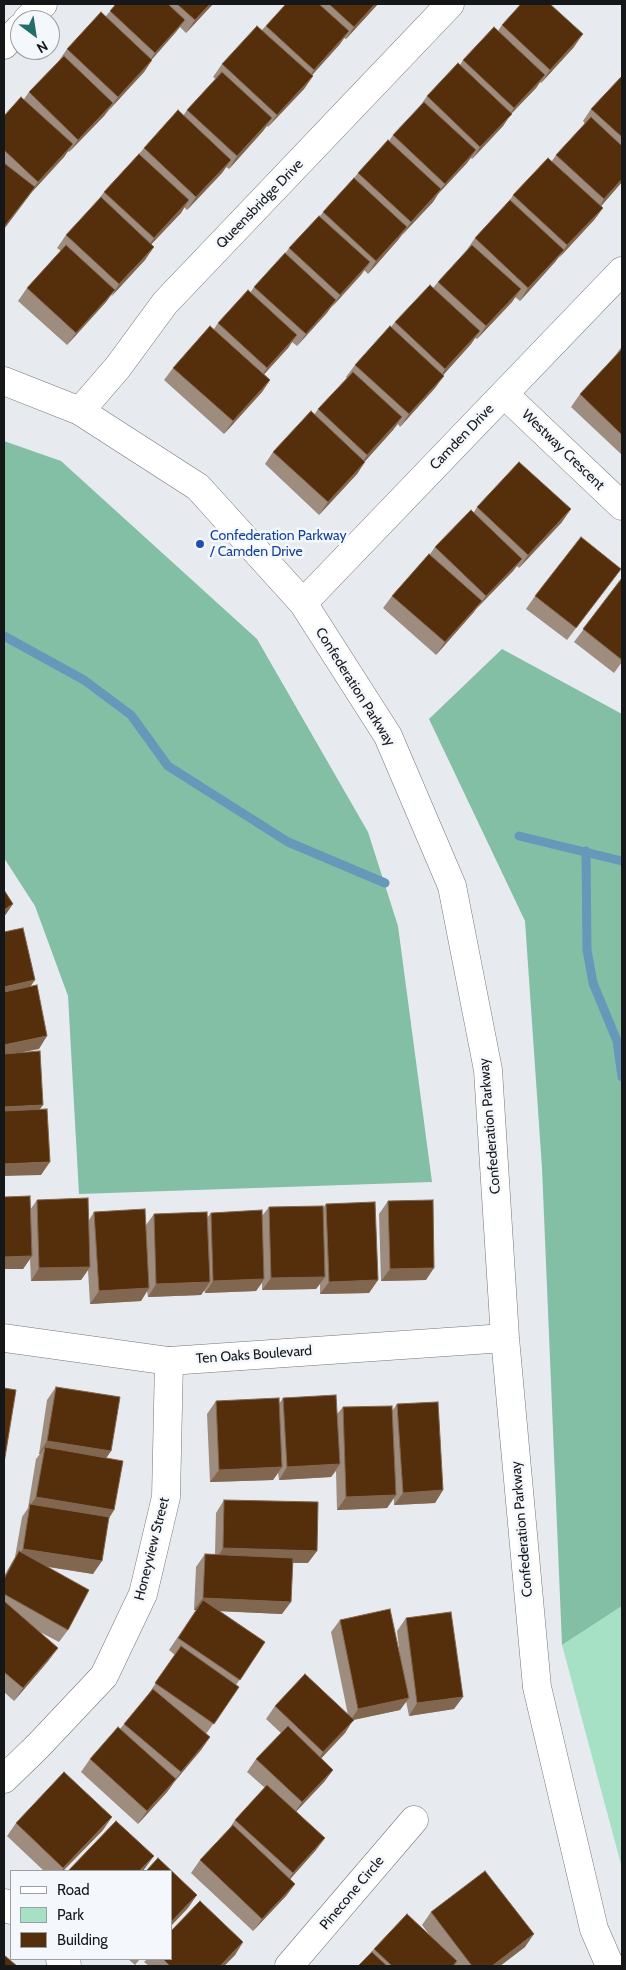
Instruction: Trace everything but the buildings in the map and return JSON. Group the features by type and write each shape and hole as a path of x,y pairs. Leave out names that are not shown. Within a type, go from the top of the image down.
{"street":[{"name":"Queensbridge Drive","path":"80,412 118,367 165,303 450,4"},
{"name":"Camden Drive","path":"303,603 622,272"},
{"name":"Confederation Parkway","path":"4,381 80,412 198,487 303,603 388,736 452,886 488,1070 505,1338 537,1687 594,1929 610,1966"},
{"name":"Westway Crescent","path":"504,394 622,506"},
{"name":"Ten Oaks Boulevard","path":"4,1338 170,1361 505,1338"},
{"name":"Honeyview Street","path":"4,1779 104,1676 143,1594 166,1497 170,1361"},
{"name":"Pinecone Circle","path":"289,1966 414,1820"}],"green space":[{"path":"4,441 61,461 257,639 368,832 398,926 432,1182 79,1194 68,996 35,906 4,858"},
{"path":"502,649 622,714 622,1606 562,1645 542,1168 525,921 429,719"},
{"path":"622,1606 622,1868 562,1645"}],"waterway":[{"path":"4,636 84,680 131,715 168,766 288,842 385,883"},
{"path":"519,836 622,861"},
{"path":"586,851 587,950 593,983 617,1041 622,1077"}],"place":[{"name":"Confederation Parkway / Camden Drive","path":"200,544"}]}
